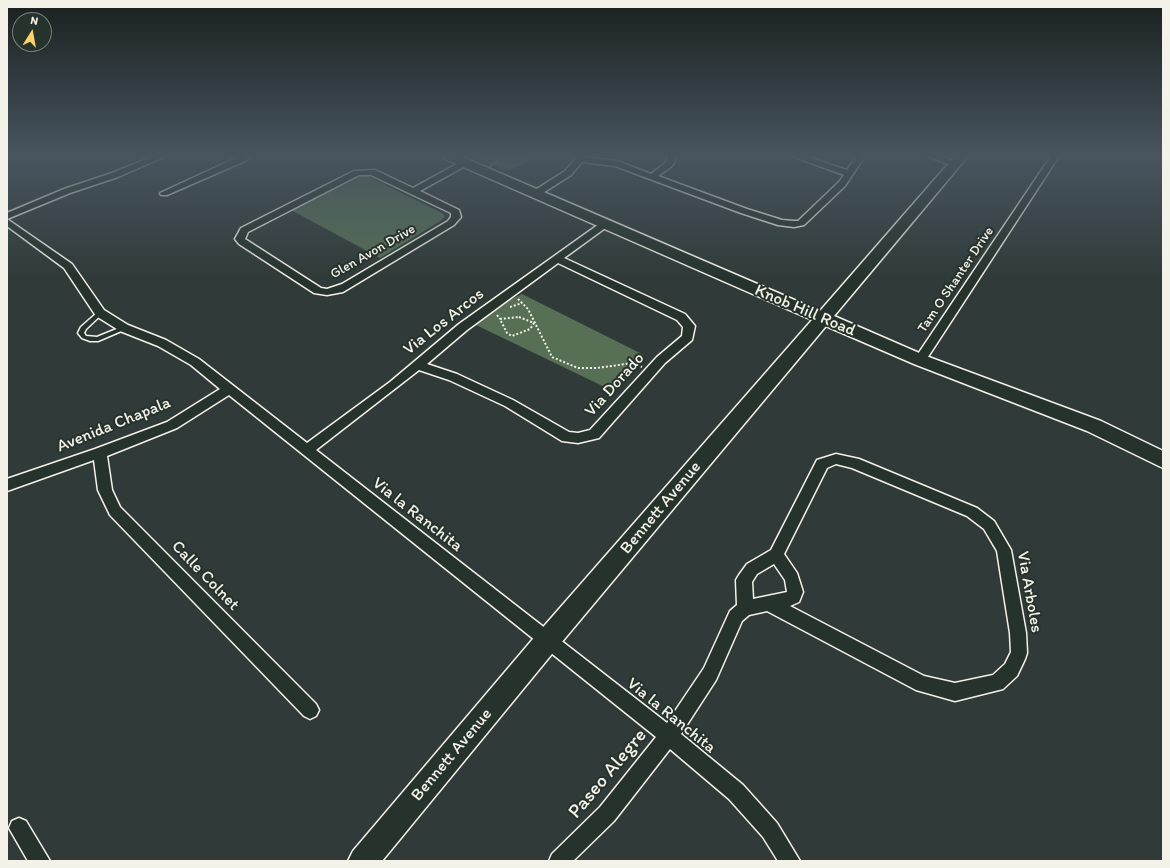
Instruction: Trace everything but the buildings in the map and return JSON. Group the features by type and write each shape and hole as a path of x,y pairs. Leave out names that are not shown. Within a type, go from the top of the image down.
{"street":[{"path":"7,216 54,197"},
{"name":"Glen Avon Drive","path":"311,197 244,230 240,239 242,242 318,291 327,292 339,290 451,223 456,216 456,212 422,197"},
{"name":"Knob Hill Road","path":"541,197 920,360 1094,426 1163,460"},
{"path":"705,197 781,223 801,223 829,197"},
{"name":"Bennett Avenue","path":"363,861 547,641 927,197"},
{"name":"Tam O Shanter Drive","path":"920,360 1028,197"},
{"name":"Via la Ranchita","path":"7,222 68,266 100,314 124,328 162,343 195,362 669,736 736,792 770,830 790,861"},
{"name":"Via Los Arcos","path":"307,450 394,385 463,327 605,224"},
{"name":"Via Dorado","path":"417,365 453,377 509,403 567,437 578,438 594,434 652,370 688,337 689,326 681,317 558,259"},
{"name":"Avenida Chapala","path":"7,485 100,453 172,425 229,389"},
{"name":"Calle Colnet","path":"100,453 105,490 115,512 310,710"},
{"name":"Via Arboles","path":"768,603 922,684 955,692 997,683 1011,670 1018,653 1018,632 1004,550 989,526 972,512 907,484 854,463 836,459 822,464 776,555"},
{"path":"776,555 792,578 795,592 793,597 787,600 768,603 745,608 744,580 752,569 776,555"},
{"name":"Paseo Alegre","path":"559,861 607,814 669,736 710,674 736,616 745,608"},
{"path":"19,828 40,861"}],"lane":[{"path":"100,314 83,328 81,333 84,337 90,339 98,338 124,328"}],"path":[{"path":"509,293 528,309 552,357 578,368 597,368 633,363 652,370"},
{"path":"497,315 507,333 512,336 530,328 534,323"},
{"path":"500,319 519,317 534,323"}],"green space":[{"path":"318,197 409,197 442,213 445,216 442,220 380,258 291,210"},
{"path":"522,294 644,355 613,391 476,325 505,302"}]}
